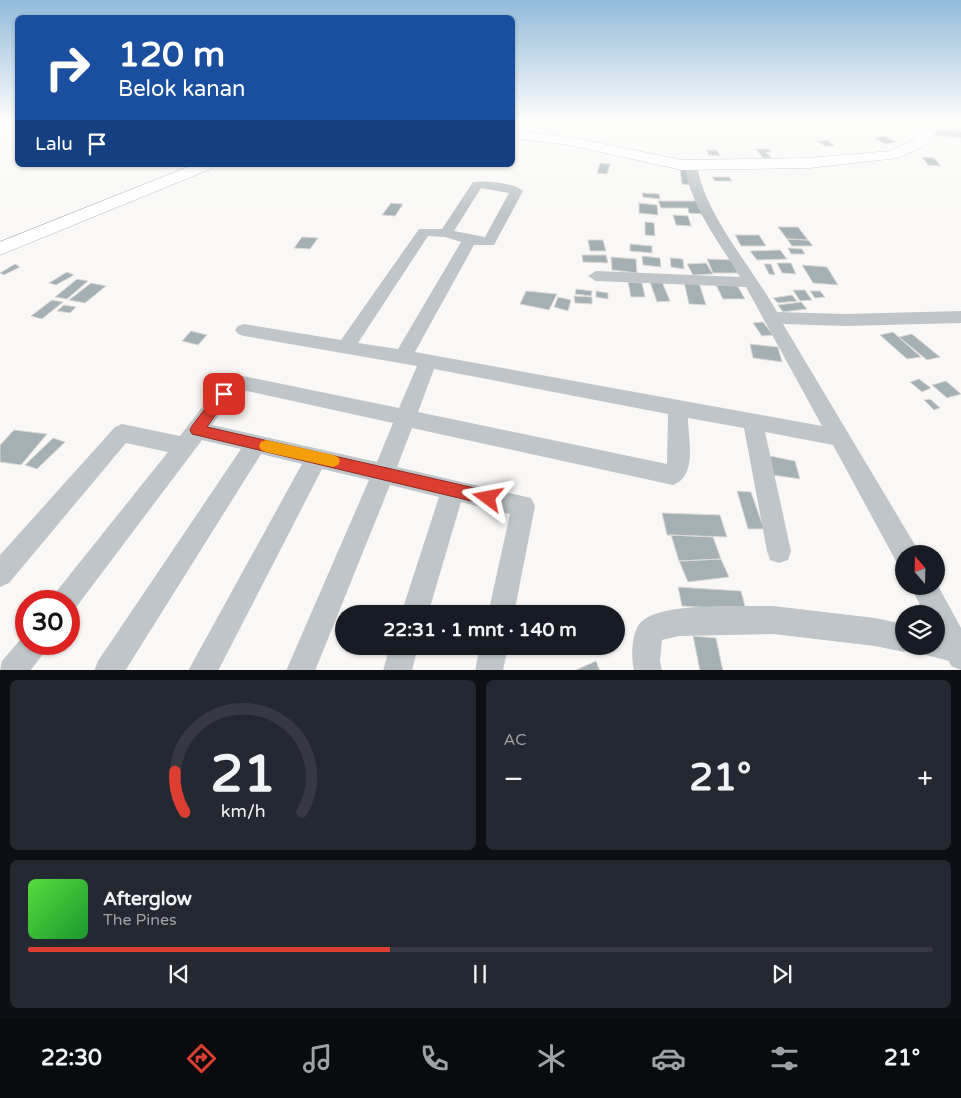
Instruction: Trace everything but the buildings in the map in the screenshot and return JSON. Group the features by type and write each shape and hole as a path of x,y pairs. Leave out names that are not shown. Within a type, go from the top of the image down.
{"street":[{"path":"621,151 691,165 810,162 885,157 899,151"},
{"path":"691,165 691,173 708,213 751,282 901,545"},
{"path":"0,249 202,167"},
{"path":"346,347 424,232 446,233 469,240 489,242 516,190 477,185 446,233"},
{"path":"403,357 469,240"},
{"path":"596,276 751,282"},
{"path":"771,318 845,320 961,317"},
{"path":"244,330 428,361 841,438"},
{"path":"300,670 384,472 428,361"},
{"path":"73,590 233,381 673,475 678,469 678,408"},
{"path":"753,422 779,551"},
{"path":"0,574 122,433 256,444 384,472 523,506 503,605"},
{"path":"108,670 256,444"},
{"path":"202,670 317,457"},
{"path":"417,605 453,490"},
{"path":"928,595 951,650"},
{"path":"648,670 646,661 649,633 659,626 679,622 773,620 895,636"},
{"path":"12,670 24,655"},
{"path":"396,670 401,655"},
{"path":"489,670 492,655"}],"slow traffic":[{"path":"266,446 333,461"}],"route":[{"path":"224,394 197,430 384,472 488,498"}]}
